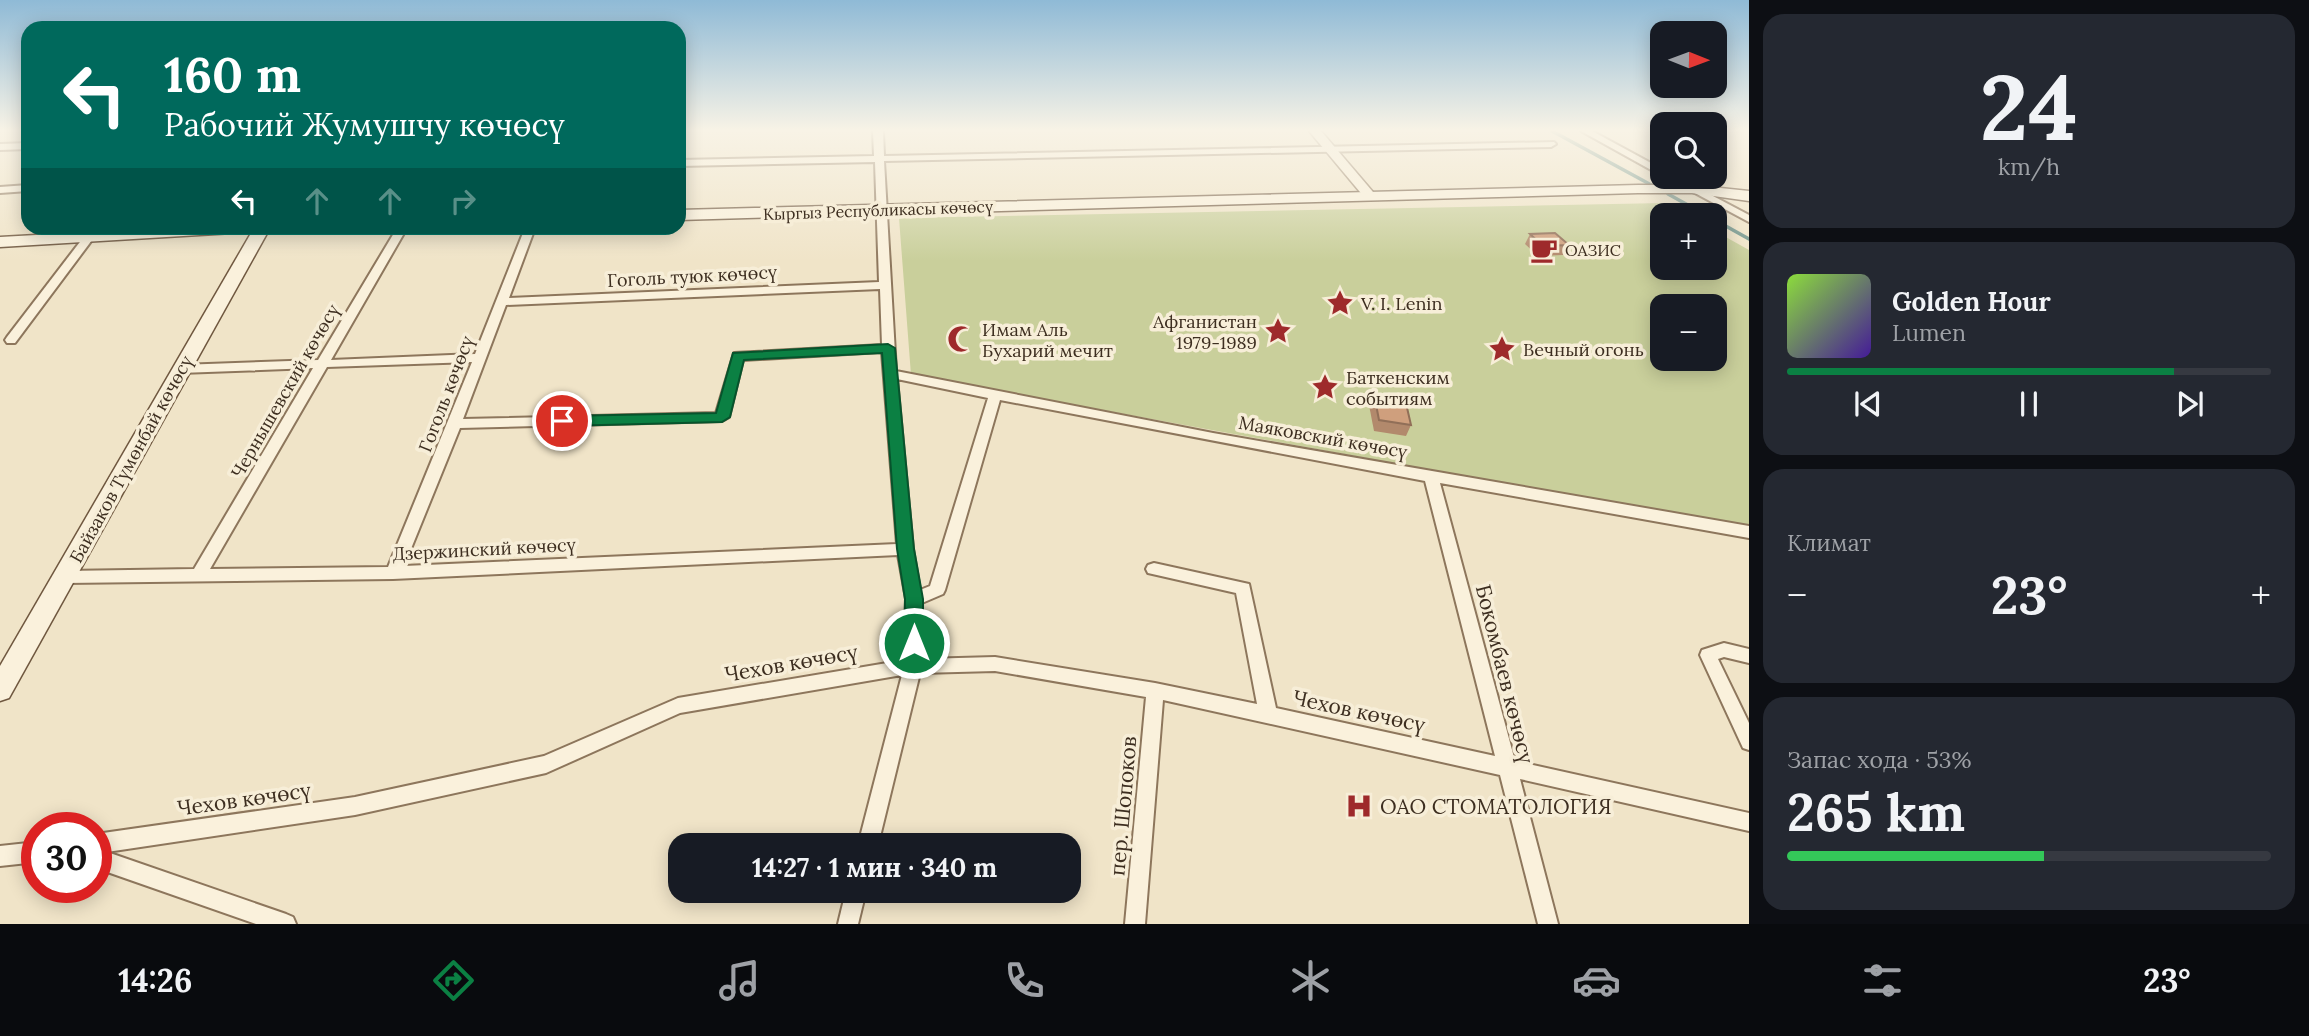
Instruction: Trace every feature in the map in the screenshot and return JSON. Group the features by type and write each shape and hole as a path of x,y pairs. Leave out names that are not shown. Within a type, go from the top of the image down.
{"main road":[{"name":"Кыргыз Республикасы көчөсү","path":"686,215 1369,195 1692,189 1749,196"},
{"path":"2,244 108,235"},
{"name":"Байзаков Түмөнбай көчөсү","path":"0,690 258,235"}],"street":[{"path":"871,833 913,666 914,599 905,549 888,348 880,174"},
{"path":"1351,174 1369,195"},
{"path":"0,190 21,188"},
{"path":"1692,189 1749,219"},
{"name":"Чернышевский көчөсү","path":"199,573 398,235"},
{"name":"Гоголь көчөсү","path":"393,573 455,424 527,235"},
{"path":"11,340 90,236"},
{"name":"Гоголь туюк көчөсү","path":"501,302 885,285"},
{"path":"455,424 722,417 738,356 888,348"},
{"path":"180,369 478,358"},
{"name":"Маяковский көчөсү","path":"892,374 1431,476 1749,532"},
{"path":"914,599 937,590 995,395"},
{"name":"Бокомбаев көчөсү","path":"1431,476 1548,924"},
{"name":"Дзержинский көчөсү","path":"65,577 199,573 393,573 905,549"},
{"path":"1154,569 1243,588 1268,714"},
{"path":"1749,656 1724,650 1709,655 1749,742"},
{"name":"Чехов көчөсү","path":"112,842 355,806 546,764 678,706 913,666 995,664 1155,691 1268,714 1749,822"},
{"name":"пер. Шопоков","path":"1135,924 1155,691"},
{"path":"0,856 21,854"},
{"path":"112,864 286,924"},
{"path":"848,924 853,903"}],"green space":[{"path":"1650,203 1650,280 1727,280 1727,238 1749,250 1749,528 911,375 899,218"}],"building":[{"path":"1555,233 1569,245 1543,246 1530,234"},
{"path":"1374,394 1405,399 1411,425 1379,420"}],"waterway":[{"path":"1631,174 1650,184"},
{"path":"1668,194 1684,203"},
{"path":"1727,227 1749,239"}],"place":[{"name":"ОАЗИС","path":"1544,250"},
{"name":"V. I. Lenin","path":"1340,303"},
{"name":"Афганистан 1979-1989","path":"1278,331"},
{"name":"Имам Аль Бухарий мечит","path":"961,339"},
{"name":"Вечный огонь","path":"1502,349"},
{"name":"Баткенским событиям","path":"1325,387"},
{"name":"ОАО СТОМАТОЛОГИЯ","path":"1359,806"}],"route":[{"path":"562,421 722,417 738,356 888,348 905,549 914,599 914,643"}]}
